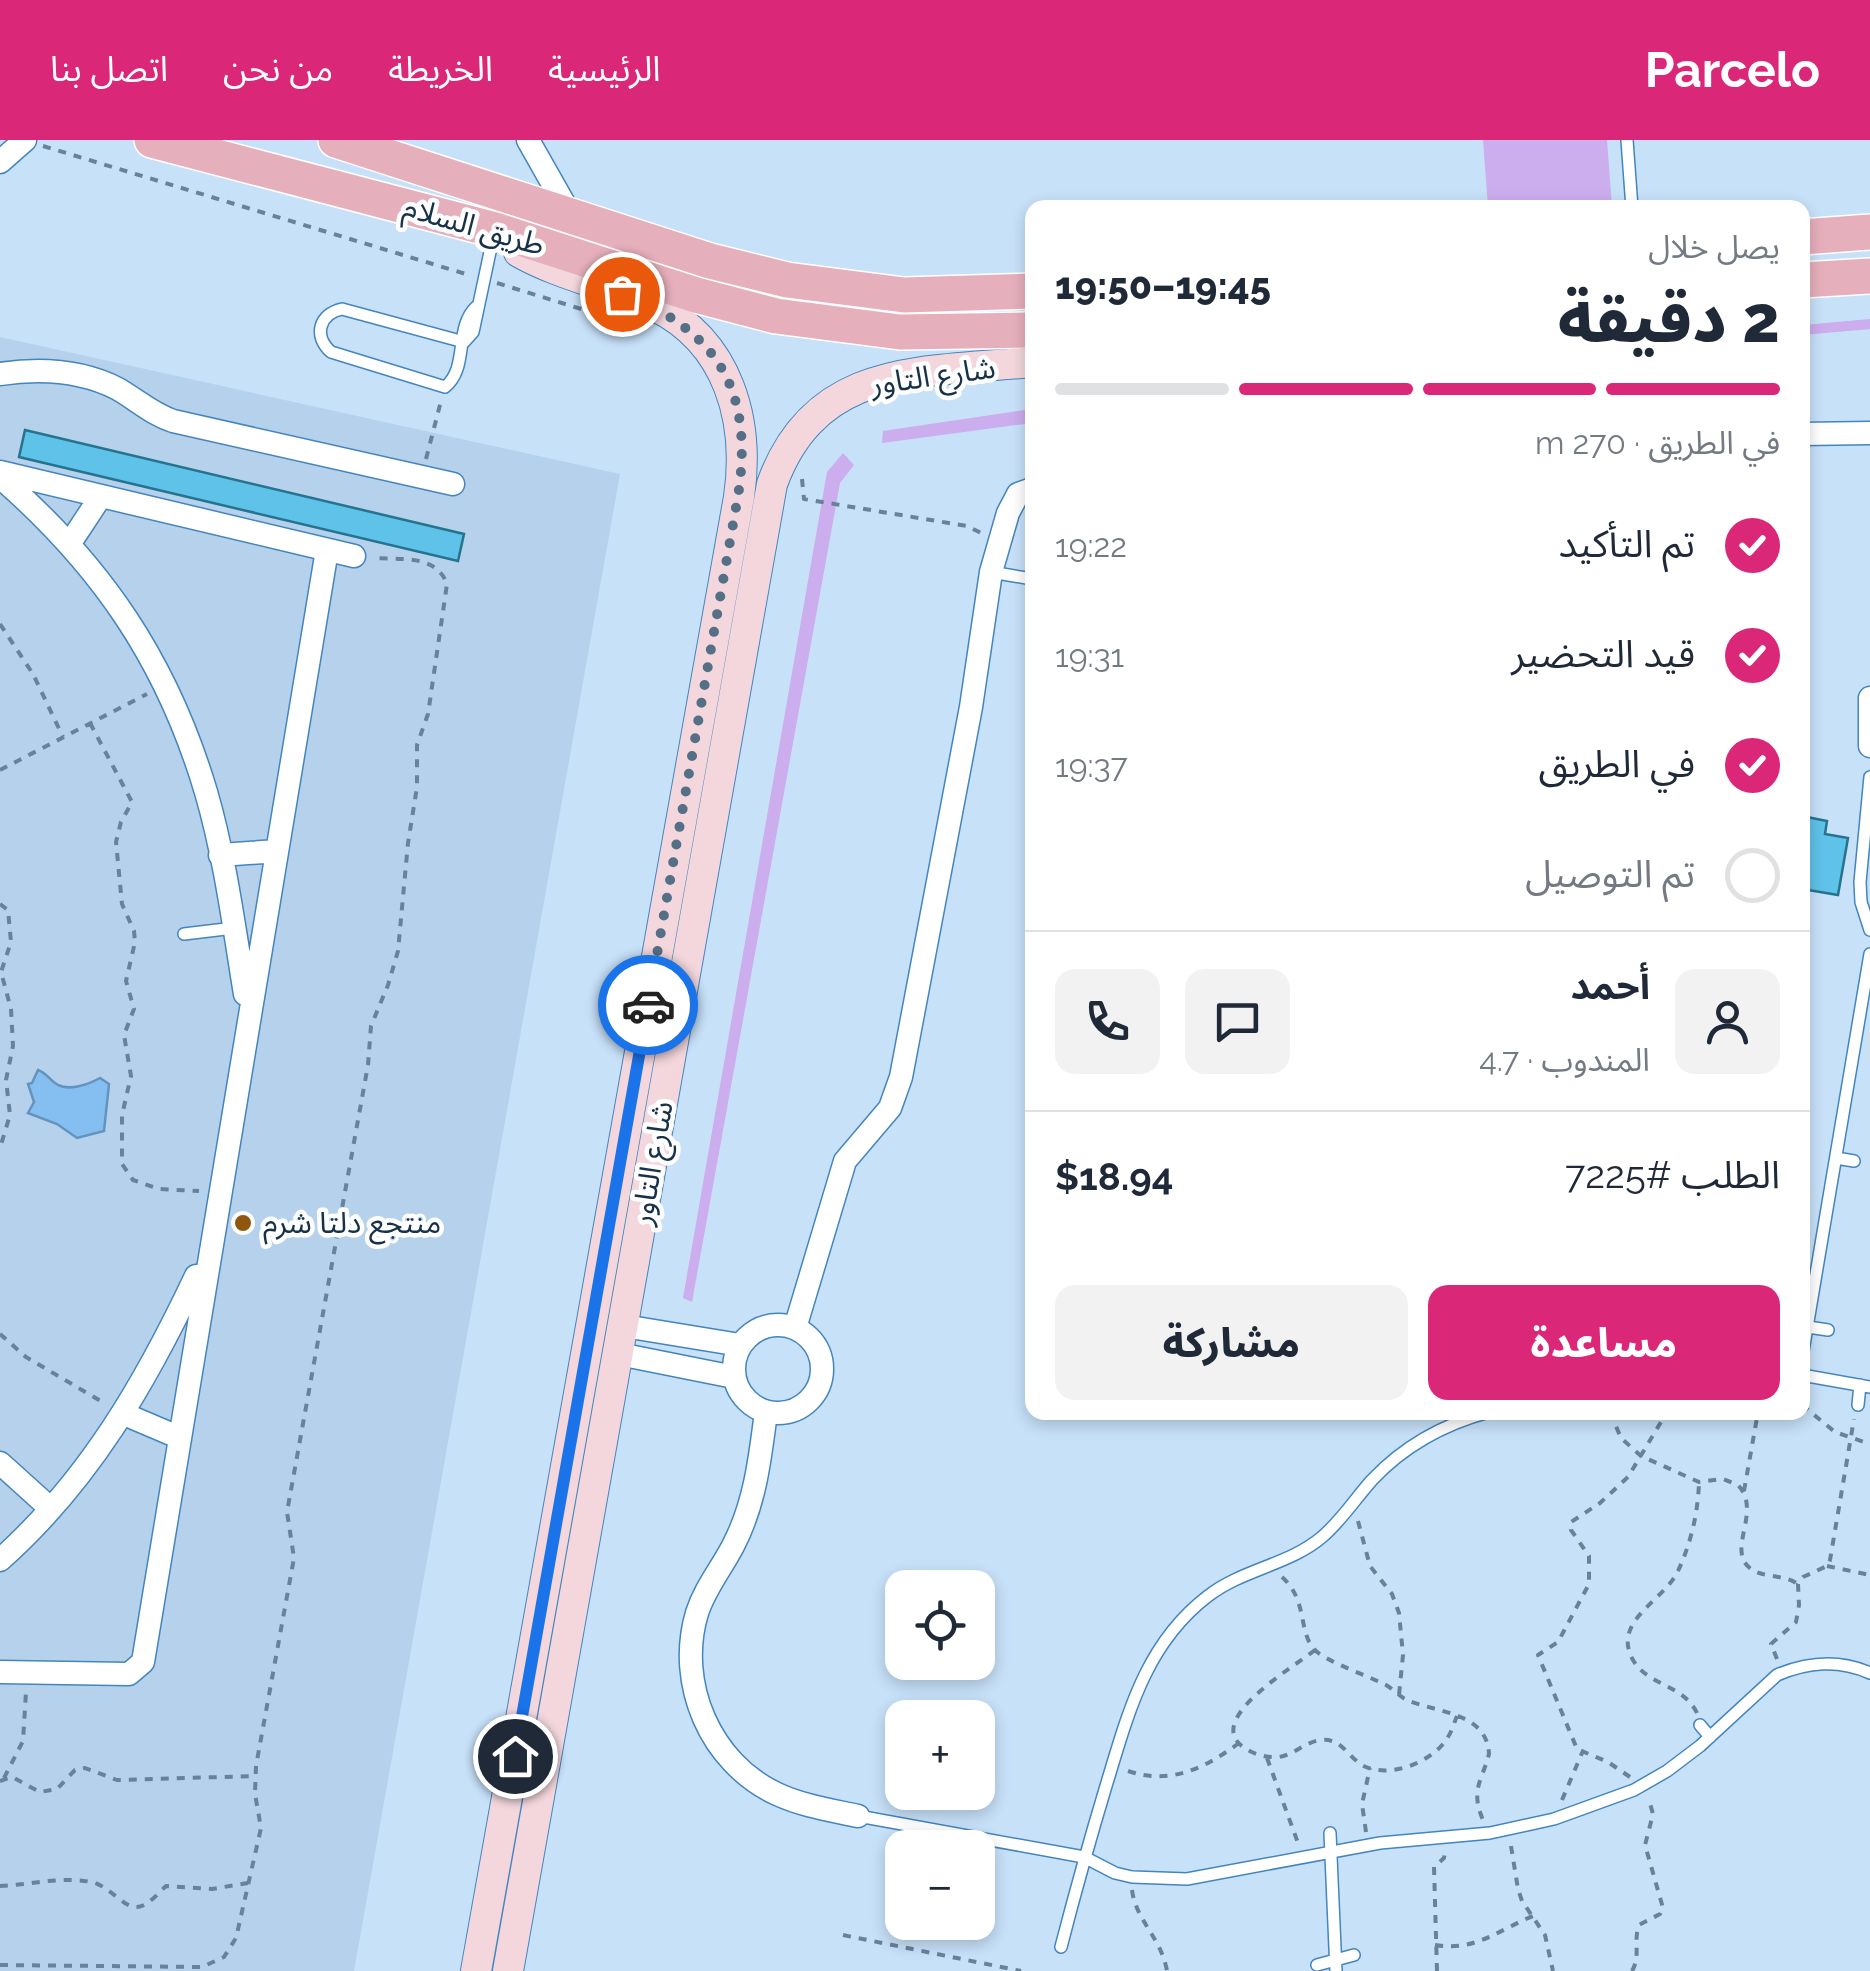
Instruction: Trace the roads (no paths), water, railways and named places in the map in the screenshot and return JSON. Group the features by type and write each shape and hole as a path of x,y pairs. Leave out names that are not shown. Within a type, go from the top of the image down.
{"main road":[{"name":"طريق السلام","path":"152,140 495,230 696,295 776,316 900,332 1025,330"},
{"name":"طريق السلام","path":"336,140 748,272 826,287 944,296 1025,291"},
{"name":"شارع التاور","path":"476,1971 742,476 733,395 714,353 670,314 530,258 510,246 495,230"},
{"path":"1810,236 1870,232"},
{"path":"1810,280 1870,276"},
{"name":"شارع التاور","path":"508,1971 772,484 778,467 808,420 851,389 901,375 1025,363"},
{"path":"732,530 763,536"},
{"path":"540,1612 571,1619"}],"street":[{"path":"528,140 570,216"},
{"path":"0,162 32,142"},
{"path":"0,374 44,370 85,376 120,390 150,412 174,421 453,484"},
{"path":"1810,434 1870,433"},
{"path":"0,474 354,556"},
{"path":"0,474 70,544 126,617 165,685 195,759 220,855 248,1012"},
{"path":"796,1328 845,1161 890,1108 900,1077 971,707 991,572 1018,494 1025,492"},
{"path":"70,544 102,496"},
{"path":"0,1672 129,1674 140,1668 326,550"},
{"path":"1870,698 1870,746"},
{"path":"220,855 277,851"},
{"path":"0,1560 51,1509 124,1414 209,1250"},
{"path":"769,1325 796,1328 808,1336 822,1362 817,1391 795,1410 766,1412 745,1399 734,1377 733,1366 740,1345 769,1325"},
{"path":"621,1340 740,1345"},
{"path":"621,1340 734,1377"},
{"path":"766,1412 751,1501 733,1546 711,1581 698,1612 691,1649 694,1688 716,1742 757,1783 807,1805 858,1816"},
{"path":"124,1414 178,1437"},
{"path":"0,1464 51,1509"}],"lane":[{"path":"1627,140 1631,200"},
{"path":"464,342 342,309 324,318 320,326 323,345 330,352 445,387 452,380 464,342 473,332 495,230"},
{"path":"991,572 1025,577"},
{"path":"1869,923 1860,882 1870,777"},
{"path":"184,934 234,928"},
{"path":"1810,1315 1870,954"},
{"path":"1836,1158 1854,1161"},
{"path":"1810,1327 1828,1330"},
{"path":"1810,1376 1865,1386 1858,1405"},
{"path":"1061,1946 1084,1856 1139,1682 1162,1642 1210,1594 1318,1540 1388,1464 1441,1429 1466,1420"},
{"path":"858,1816 1084,1856 1115,1873 1132,1877 1186,1878 1371,1844 1490,1833 1554,1819 1640,1786 1667,1771 1783,1673 1825,1663 1870,1672"},
{"path":"1700,1725 1710,1737"},
{"path":"1330,1833 1336,1966"},
{"path":"1317,1964 1336,1966 1354,1955"}],"water":[{"path":"38,1070 63,1087 80,1086 100,1078 109,1084 104,1131 77,1138 57,1124 28,1113 34,1102 28,1084"}],"place":[{"name":"منتجع دلتا شرم","path":"243,1223"}]}
